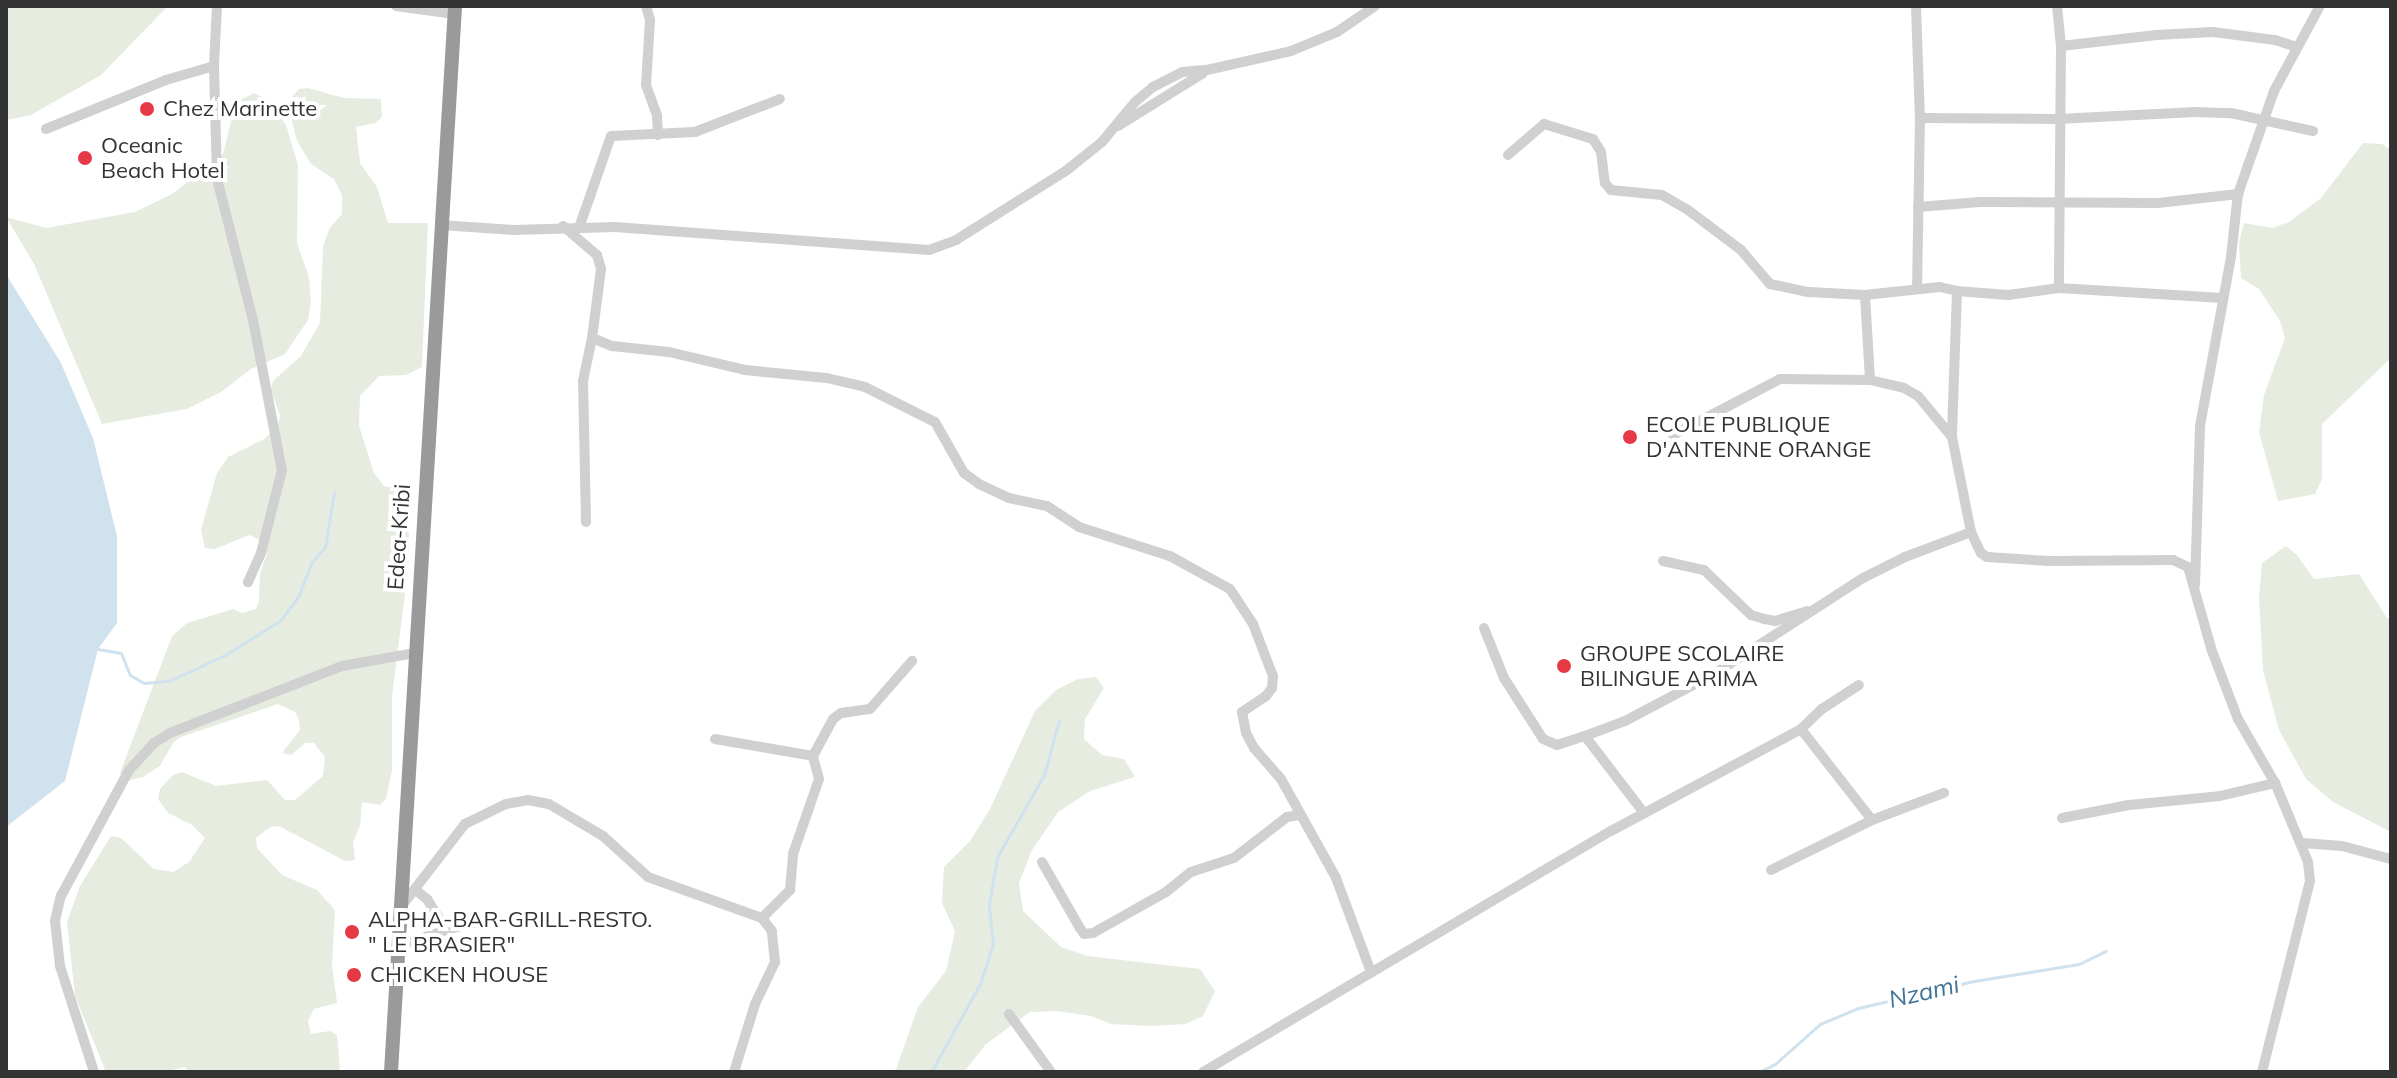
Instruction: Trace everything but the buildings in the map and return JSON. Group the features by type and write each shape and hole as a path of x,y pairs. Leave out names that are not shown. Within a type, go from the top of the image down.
{"highway":[{"name":"Edea-Kribi","path":"391,1072 455,10"}],"street":[{"path":"217,6 214,66 220,200 253,320 282,470 261,553 248,582"},
{"path":"396,6 455,10"},
{"path":"646,6 650,20 646,85 657,116 658,135"},
{"path":"441,225 514,230 580,225 929,250 956,240 1067,170 1117,127 1135,102 1153,87 1182,72 1207,70 1291,51 1337,32 1375,6"},
{"path":"1916,6 1920,118 1917,289"},
{"path":"2057,6 2061,46 2059,288"},
{"path":"2195,591 2200,426 2238,194 2264,119 2296,47 2320,6"},
{"path":"2061,46 2213,32 2275,40 2296,47"},
{"path":"46,129 153,85 214,66"},
{"path":"580,225 611,136 695,132 780,99"},
{"path":"1920,118 2058,119 2196,112 2264,119 2313,131"},
{"path":"1508,155 1544,124 1593,139 1601,152 1605,183 1611,190 1662,195 1688,210 1741,250 1770,284 1809,292 1865,295 1940,287 2008,295 2059,288 2223,298"},
{"path":"1918,207 1980,202 2158,203 2238,194"},
{"path":"563,226 597,255 601,269 583,381 586,522"},
{"path":"1957,291 1952,437 1976,547 1987,557 2049,561 2173,560 2188,567 2212,651 2238,719 2275,783 2302,843 2310,881 2284,972 2262,1072"},
{"path":"1865,295 1870,380"},
{"path":"592,338 612,346 669,352 745,370 827,378 865,387 935,422 964,473 979,484 1009,498 1047,506 1079,527 1170,556 1214,577 1230,589 1268,657 1272,688 1242,712 1241,718 1254,748 1281,779 1336,878 1371,972"},
{"path":"1673,435 1780,379 1870,380 1904,388 1918,396 1952,437"},
{"path":"1484,628 1504,678 1543,739 1557,745 1625,721 1714,674 1905,557 1971,532"},
{"path":"1663,561 1704,570 1751,615 1775,621 1817,609"},
{"path":"94,1072 60,966 55,921 61,896 129,770 154,743 170,733 342,666 414,653"},
{"path":"762,918 790,890 793,854 819,779 813,756 833,719 841,713 870,709 912,661"},
{"path":"1203,1072 1223,1067 1371,972 1644,813 1801,729 1822,709 1859,685"},
{"path":"1801,729 1872,820"},
{"path":"1585,736 1644,813"},
{"path":"715,739 813,756"},
{"path":"2062,818 2129,805 2220,796 2275,783"},
{"path":"1771,870 1872,820 1944,793"},
{"path":"400,909 417,891 465,824 506,804 528,800 549,804 603,836 648,877 762,918 772,931"},
{"path":"1042,862 1084,934 1093,933 1166,892 1191,872 1234,858 1287,817 1300,815"},
{"path":"2302,843 2342,846 2391,859"},
{"path":"417,891 427,899 446,930"},
{"path":"734,1072 755,1004 775,962 772,931 776,907"},
{"path":"398,946 477,922"},
{"path":"1009,1014 1051,1072"}],"shaded area":[{"path":"6,6 168,6 101,75 31,115 7,120"},
{"path":"308,88 344,98 381,99 382,117 375,123 356,127 360,163 377,187 388,223 428,223 422,367 406,375 379,376 360,396 359,426 374,473 385,487 404,486 410,493 408,569 392,696 392,770 386,799 380,805 362,802 360,826 353,842 355,860 345,861 279,826 270,827 256,838 257,848 282,875 317,890 335,910 332,965 337,1003 314,1009 308,1021 311,1034 330,1031 337,1035 340,1069 338,1072 189,1072 185,1067 163,1072 106,1072 75,996 67,922 80,886 111,836 121,838 154,869 173,872 189,862 205,838 192,825 168,813 158,799 160,789 173,775 182,772 216,786 267,780 285,800 295,800 323,776 325,757 314,743 305,743 291,755 282,753 300,730 295,712 278,704 181,737 173,743 160,766 143,777 125,781 120,773 172,636 187,623 233,609 242,613 256,609 259,600 260,573 267,554 258,539 249,535 215,549 205,548 201,530 217,473 228,457 264,439 278,426 280,416 271,390 273,381 301,356 320,323 323,247 329,229 342,214 342,195 334,179 311,164 297,141 290,114 293,96 299,89"},
{"path":"254,93 270,101 286,125 298,165 297,243 309,277 311,302 308,320 285,354 251,369 221,392 187,409 102,424 34,264 6,217 46,228 135,212 172,194 223,154 236,102"},
{"path":"2363,143 2382,144 2391,150 2391,358 2322,424 2322,479 2315,494 2278,501 2259,432 2264,395 2285,338 2280,321 2259,289 2241,278 2239,243 2244,223 2272,228 2289,222 2321,198"},
{"path":"2286,546 2297,555 2314,579 2359,574 2387,618 2391,617 2391,832 2333,802 2306,779 2279,730 2263,670 2259,597 2262,563"},
{"path":"1096,677 1104,688 1085,719 1084,739 1102,755 1124,759 1135,777 1090,791 1058,812 1032,850 1019,883 1023,911 1061,947 1087,956 1200,969 1215,991 1203,1016 1185,1024 1151,1026 1111,1024 1091,1016 1057,1011 1030,1012 986,1044 964,1072 895,1072 918,1007 946,971 955,931 942,903 944,867 970,841 990,809 1035,711 1056,690 1078,679"}],"water":[{"path":"6,274 61,363 93,438 117,536 117,623 98,649 65,781 6,827"}],"waterway":[{"path":"98,649 121,653 130,675 144,683 169,681 225,655 281,620 299,595 311,563 325,547 334,493"},
{"path":"931,1072 980,984 993,944 989,905 997,857 1044,775 1059,720"},
{"name":"Nzami","path":"1759,1072 1775,1064 1820,1024 1858,1008 1974,981 2079,964 2106,951"}],"place":[{"name":"Chez Marinette","path":"147,109"},
{"name":"Oceanic Beach Hotel","path":"85,158"},
{"name":"ECOLE PUBLIQUE D'ANTENNE ORANGE","path":"1630,437"},
{"name":"GROUPE SCOLAIRE BILINGUE ARIMA","path":"1564,666"},
{"name":"ALPHA-BAR-GRILL-RESTO. \" LE BRASIER\"","path":"352,932"},
{"name":"CHICKEN HOUSE","path":"354,975"}]}
